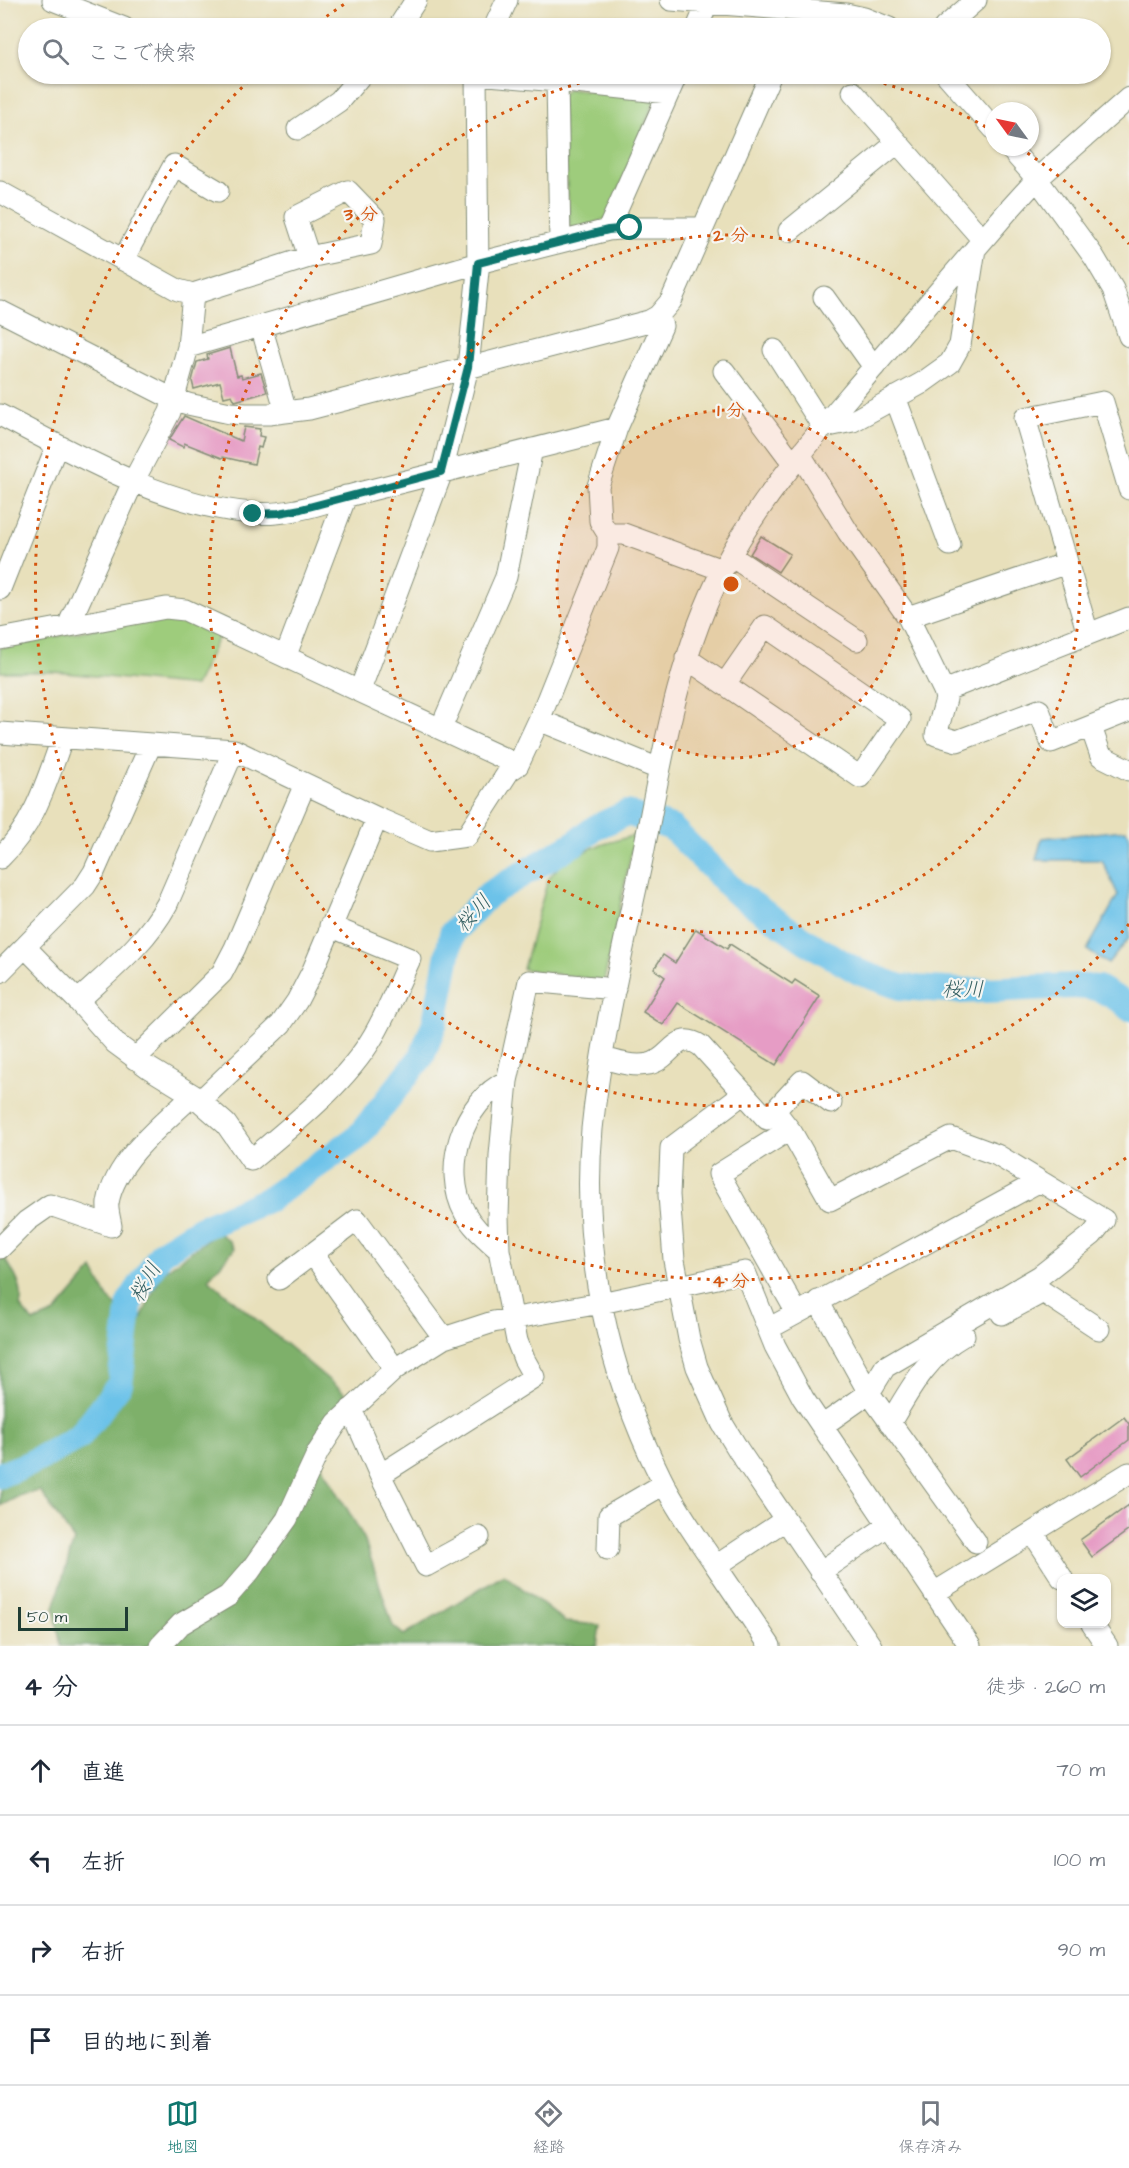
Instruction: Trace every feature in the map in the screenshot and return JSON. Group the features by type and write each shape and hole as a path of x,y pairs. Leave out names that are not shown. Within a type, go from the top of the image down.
{"street":[{"path":"53,0 99,18"},
{"path":"404,18 416,0"},
{"path":"499,18 507,0"},
{"path":"671,0 708,2 785,18"},
{"path":"955,18 976,0"},
{"path":"701,18 708,2"},
{"path":"812,18 846,14 862,18"},
{"path":"298,129 339,101 353,84"},
{"path":"360,690 441,472 468,367 478,263 476,84"},
{"path":"557,84 560,242"},
{"path":"585,84 668,93"},
{"path":"608,230 672,84"},
{"path":"0,310 173,399 230,413 269,414 309,409 649,321 658,316 670,301 767,84"},
{"path":"955,84 985,119"},
{"path":"823,427 853,421 922,383 950,363 960,345 979,245 853,92"},
{"path":"770,1646 664,1484 623,1389 611,1350 601,1303 592,1222 590,1174 592,1132 597,1087 615,989 659,769 686,658 698,625 727,563 757,513 823,427 1037,180 1129,98"},
{"path":"789,231 897,143"},
{"path":"1017,156 1094,257 1113,289 1129,336"},
{"path":"123,260 174,165 218,190"},
{"path":"0,192 178,290 193,294 309,257"},
{"path":"188,347 478,263 608,230 702,228"},
{"path":"68,626 134,482 170,412 188,347 193,294"},
{"path":"824,297 874,367"},
{"path":"0,733 234,750 430,841 467,836 509,771 518,765 539,720 608,548 608,534 600,521 598,486 617,428 662,327 658,316"},
{"path":"261,326 286,412"},
{"path":"774,350 823,427"},
{"path":"724,371 797,459 908,617 946,699 936,735 957,741 1039,710 1051,742 1129,711"},
{"path":"895,397 950,545"},
{"path":"1088,634 1025,418 1103,402 1129,489"},
{"path":"0,415 134,482 183,499 253,514 301,509 346,495 617,428"},
{"path":"0,589 57,444"},
{"path":"441,728 506,577 532,449"},
{"path":"286,655 346,495"},
{"path":"608,534 624,534 727,563 857,640"},
{"path":"908,617 1067,563"},
{"path":"0,639 166,608 185,609 518,765"},
{"path":"944,691 1129,618"},
{"path":"686,658 860,777 900,719 765,626 725,684"},
{"path":"539,720 659,769"},
{"path":"1090,727 1101,756 1129,770"},
{"path":"0,858 23,831 36,810 62,739"},
{"path":"0,972 26,948 84,886 94,872 150,744"},
{"path":"78,1001 145,938 158,922 234,750"},
{"path":"135,1059 222,973 235,948 305,784"},
{"path":"0,1248 27,1221 50,1205 111,1226 107,1205 114,1183 131,1156 281,1024 297,1001 313,970 377,818"},
{"path":"26,948 115,1043 135,1059 197,1098 226,1124 251,1160 302,1117 353,1065 374,1035 410,959 330,926"},
{"path":"380,1475 534,1377 524,1359 512,1318 499,1250 500,1155 507,1081 529,981 615,989"},
{"path":"603,1058 634,1066 651,1064 661,1059 678,1043 685,1040 694,1041 767,1119 802,1081 831,1103"},
{"path":"499,1250 478,1230 465,1212 456,1185 457,1157 461,1133 472,1111 495,1086 507,1081"},
{"path":"744,1093 671,1148 670,1231 678,1286 692,1349 710,1398 739,1451 871,1646"},
{"path":"775,1111 789,1130 830,1200 951,1138 997,1155 1104,1220 1062,1261 1040,1276 885,1367 868,1393 822,1426"},
{"path":"789,1130 719,1174 797,1312"},
{"path":"768,1329 1040,1181"},
{"path":"279,1279 357,1220 444,1338"},
{"path":"314,1254 395,1369"},
{"path":"160,1646 182,1624 228,1596 250,1571 287,1519 318,1452 337,1422 395,1369 444,1338 493,1322 601,1303 745,1272 788,1372 970,1646"},
{"path":"890,1423 924,1368 941,1351 960,1337 1043,1292 1099,1329"},
{"path":"818,1301 868,1393 976,1542"},
{"path":"351,1409 380,1475 426,1566 479,1537"},
{"path":"934,1593 1129,1473"},
{"path":"608,1549 609,1516 664,1484"},
{"path":"716,1566 785,1520"},
{"path":"820,1572 889,1525"},
{"path":"1032,1533 1059,1574"},
{"path":"1095,1628 1107,1646"}],"green space":[{"path":"568,89 655,99 608,218 570,233 561,95"},
{"path":"148,618 181,618 220,634 195,686 56,672 0,672 0,648"},
{"path":"635,835 604,981 523,969 548,879 561,864 594,847"},
{"path":"218,1232 229,1241 234,1249 208,1279 348,1396 310,1445 364,1538 393,1626 404,1635 504,1574 565,1622 600,1625 597,1646 61,1646 54,1608 74,1540 40,1491 21,1495 0,1506 0,1250 19,1284 20,1306 33,1322 55,1313 93,1269 108,1298 138,1325 162,1273"}],"water":[{"path":"1126,830 1129,834 1129,938 1108,964 1087,950 1118,895 1102,860 1036,860 1042,838"}],"building":[{"path":"230,348 237,376 241,375 242,378 261,373 267,392 235,401 232,395 224,397 220,382 194,389 192,381 197,362 208,359 207,355"},
{"path":"184,416 241,441 244,427 260,429 259,436 264,437 261,448 258,447 254,464 222,458 184,443 183,447 169,440"},
{"path":"761,536 790,554 778,572 750,554"},
{"path":"696,929 727,949 730,944 792,984 795,980 820,996 776,1065 678,1003 663,1025 643,1012 665,977 654,969 663,955 675,963"},
{"path":"1124,1417 1129,1424 1129,1440 1080,1477 1067,1459"},
{"path":"1129,1505 1129,1530 1092,1557 1080,1540"}],"waterway":[{"name":"桜川","path":"0,1475 31,1463 79,1437 120,1384 130,1301 162,1252 199,1229 269,1199 358,1137 422,1056 435,1022 452,933 489,894 575,843 596,827 627,813 672,828 735,892 807,942 859,972 900,987 962,991 1074,986 1098,988 1129,1008"}],"route":[{"path":"253,514 301,509 346,495 441,472 468,367 478,263 608,230 630,228"}]}
